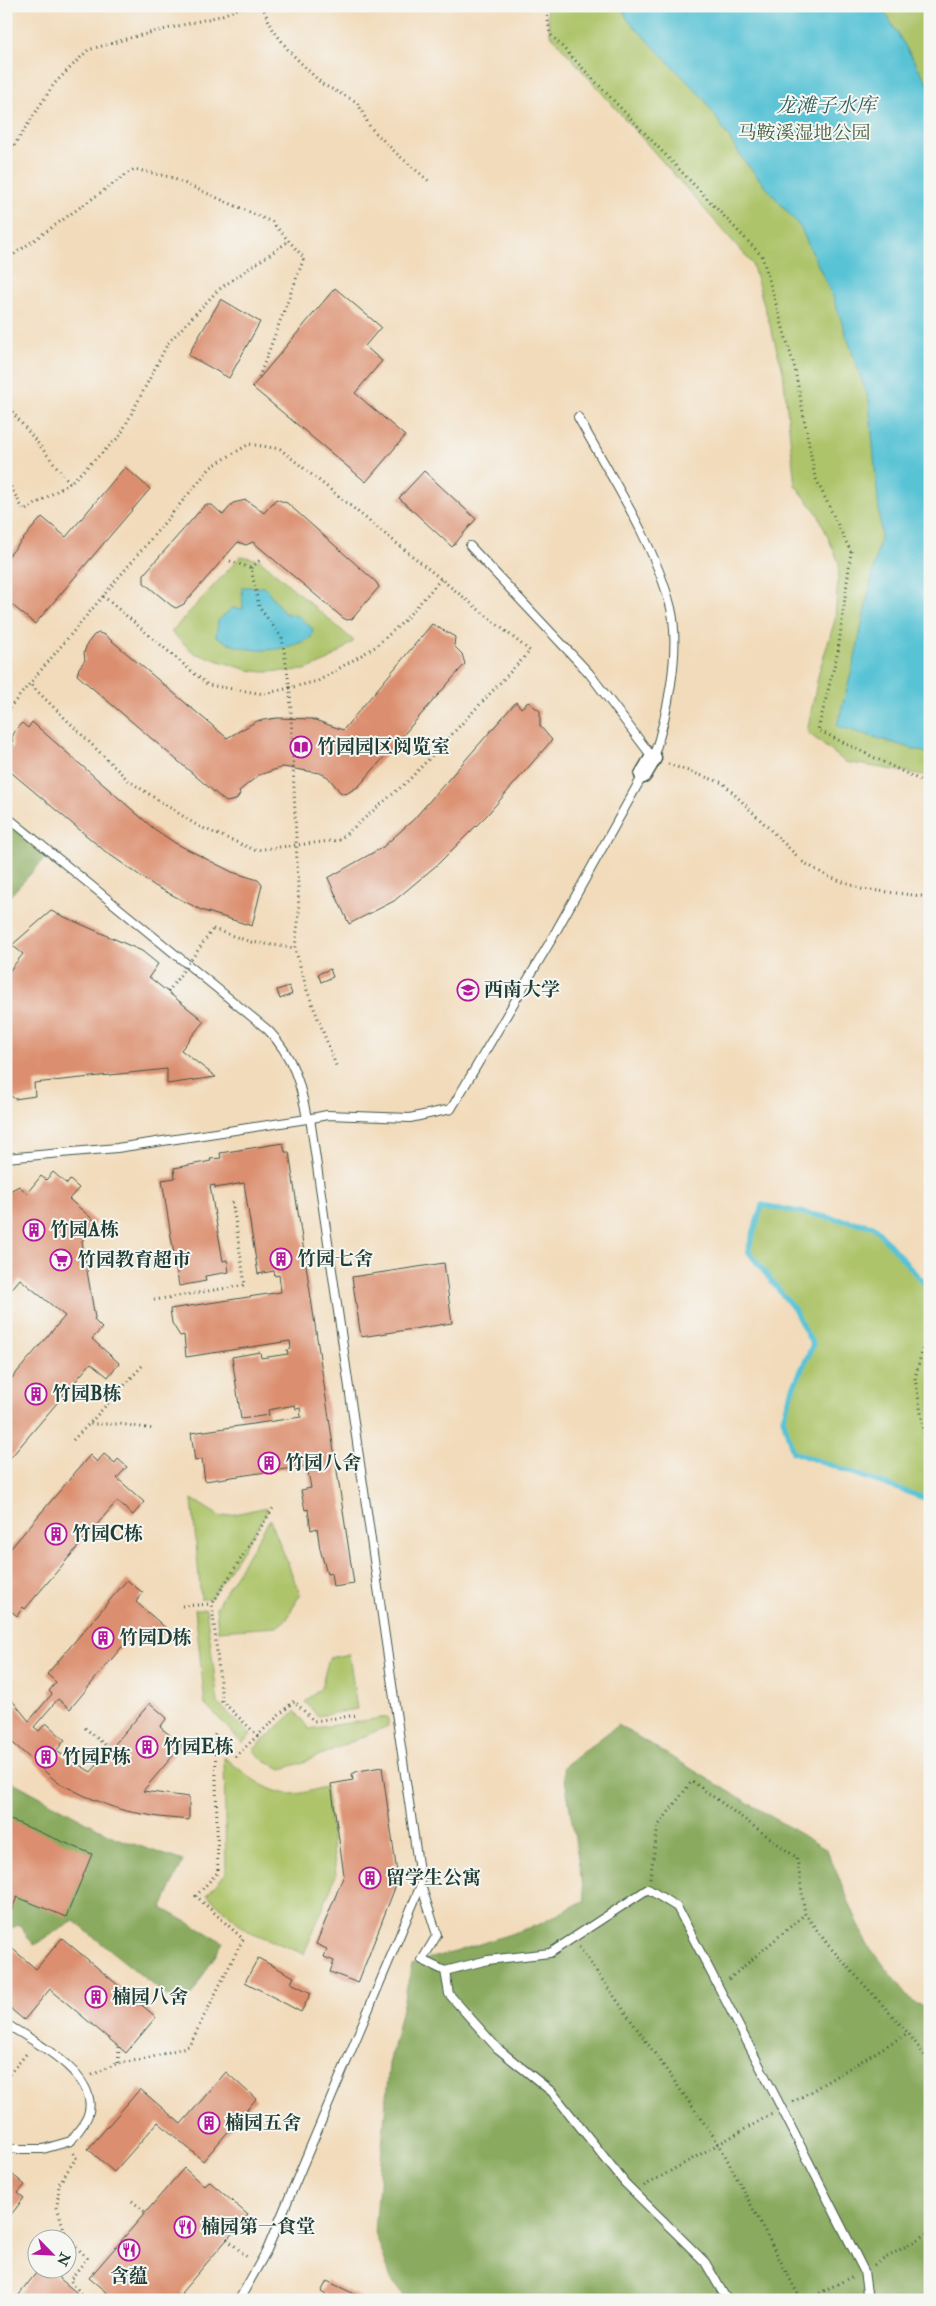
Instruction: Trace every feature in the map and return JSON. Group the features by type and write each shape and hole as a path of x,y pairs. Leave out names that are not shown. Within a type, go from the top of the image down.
{"street":[{"path":"643,775 653,758"}],"lane":[{"path":"578,417 656,560 671,610 674,648 664,725 653,758"},
{"path":"470,546 589,672 653,758"},
{"path":"6,1158 117,1148 327,1115 410,1118 451,1109 545,951 643,775"},
{"path":"6,816 268,1030 279,1042 297,1073 308,1118 421,1885 437,1935 422,1960 445,1971 488,1960 550,1953 648,1889 677,1907 864,2271 868,2300"},
{"path":"239,2300 258,2266 421,1885"},
{"path":"445,1971 449,1994 497,2048 552,2092 634,2192 705,2262 727,2300"},
{"path":"6,2024 72,2068 88,2091 88,2115 72,2141 43,2149 6,2149"}],"path":[{"path":"6,158 54,84 88,50 132,37 220,16 244,6"},
{"path":"262,6 272,28 289,51 322,84 357,102 370,127 396,153 430,182"},
{"path":"546,6 550,34 762,256 795,369 815,477 851,552 838,651 818,730 911,778 930,785"},
{"path":"928,6 930,10"},
{"path":"6,260 134,169 170,177 272,222 304,258 259,377"},
{"path":"6,478 24,511 70,483 120,436 168,343 218,290 289,241"},
{"path":"6,404 70,483"},
{"path":"6,712 211,467 249,444 280,449 530,651 408,781 339,840 255,850 198,826 129,781 30,684"},
{"path":"251,568 260,560"},
{"path":"230,561 251,568"},
{"path":"251,568 259,607 282,638 290,689 299,913 296,948 307,990 337,1068"},
{"path":"103,596 208,685 264,694 318,682 375,647 403,622 441,579"},
{"path":"653,758 723,783 803,862 826,876 862,889 930,897"},
{"path":"168,992 213,929 252,942 296,948"},
{"path":"154,1300 245,1285 232,1200"},
{"path":"930,1320 915,1378 925,1436 930,1440"},
{"path":"73,1440 142,1366"},
{"path":"89,1424 120,1424 154,1429"},
{"path":"258,1736 222,1701 212,1604 274,1505"},
{"path":"182,1606 212,1604"},
{"path":"235,1757 294,1701 314,1721 358,1715"},
{"path":"85,1728 111,1750"},
{"path":"81,2080 118,2062 146,2059 189,2046 243,1938 196,1896 218,1872 215,1734"},
{"path":"648,1889 658,1826 692,1781 797,1858 804,1914 828,1945 908,2033 930,2062"},
{"path":"719,1988 804,1914"},
{"path":"572,1939 719,2144 801,2300"},
{"path":"634,2192 782,2109 908,2033"},
{"path":"6,2078 35,2043"},
{"path":"118,2062 119,2046"},
{"path":"66,2143 76,2158 60,2184 56,2207 66,2236 87,2258 70,2280 86,2300"},
{"path":"132,2201 146,2213"},
{"path":"227,2239 258,2266"}],"green space":[{"name":"龙滩子水库","path":"546,6 930,6 930,776 845,762 807,732 819,672 835,620 839,563 818,514 795,485 783,371 752,263 550,34"},
{"path":"241,556 260,560 354,641 329,660 305,670 263,672 248,670 194,653 171,632"},
{"path":"6,816 52,851 6,900"},
{"path":"762,1205 873,1226 930,1290 930,1500 793,1452 783,1418 793,1388 813,1345 794,1309 748,1251"},
{"path":"192,1499 221,1517 267,1507 266,1514 210,1599 201,1599"},
{"path":"270,1519 300,1594 287,1619 277,1627 218,1631 216,1607"},
{"path":"195,1609 206,1609 218,1703 251,1735 242,1743 205,1704"},
{"path":"349,1654 357,1709 318,1716 305,1702 321,1688 329,1658"},
{"path":"295,1711 309,1729 388,1717 388,1726 304,1762 282,1769 266,1762 253,1750"},
{"path":"618,1725 827,1850 867,1944 914,2003 930,2008 930,2300 407,2300 391,2279 375,2232 389,2064 412,1965 422,1960 455,1952 538,1925 585,1900 563,1767"},
{"path":"224,1757 255,1781 283,1793 296,1794 326,1787 336,1875 304,1954 246,1930 207,1895 226,1873"},
{"path":"6,1775 13,1782 116,1838 183,1861 162,1908 223,1942 183,2009 74,1921 34,1945 18,1924 6,1933"}],"water":[{"name":"龙滩子水库","path":"621,6 881,6 930,87 930,754 837,726 854,662 881,534 869,401 833,297 800,227 744,161 704,99 628,20"},
{"path":"242,587 265,587 284,613 298,616 313,629 311,638 287,647 263,650 239,647 216,636 218,621 232,608 243,609"}],"building":[{"path":"335,288 381,327 365,346 382,361 355,393 405,436 366,482 252,387"},
{"path":"221,299 260,322 229,378 188,355"},
{"path":"125,467 150,489 35,624 6,600 6,559 42,517 66,537"},
{"path":"424,471 476,519 452,547 399,498"},
{"path":"276,499 287,503 376,582 379,587 352,619 347,620 343,618 253,542 246,545 238,542 184,604 176,608 144,583 144,574 205,505 212,505 223,515 233,503 246,500 264,513"},
{"path":"432,624 455,637 454,646 462,654 465,664 359,786 346,794 340,792 328,777 320,773 283,767 259,775 239,791 240,794 236,800 226,802 77,675 79,668 85,660 84,653 87,644 94,635 99,633 105,635 227,738 257,721 277,718 312,719 343,730"},
{"path":"516,702 521,708 528,702 540,711 540,726 552,740 487,815 438,864 394,901 349,924 328,878 383,847 413,820"},
{"path":"32,722 153,828 175,843 232,872 258,880 262,885 252,926 201,910 155,886 106,852 6,768 6,754 13,747 12,737 16,729 22,723 28,728"},
{"path":"51,911 142,951 158,964 149,977 204,1021 181,1050 216,1077 167,1084 167,1069 34,1083 35,1096 15,1099 6,1092 6,975 23,954 12,945"},
{"path":"330,969 333,977 321,982 318,974"},
{"path":"289,986 292,994 280,999 277,990"},
{"path":"283,1143 285,1152 289,1152 354,1584 333,1587 331,1573 327,1574 320,1549 317,1528 311,1530 308,1509 305,1510 301,1490 311,1488 307,1466 205,1481 202,1459 195,1461 191,1433 301,1417 300,1408 296,1409 295,1405 268,1410 269,1415 241,1419 232,1357 260,1352 261,1358 288,1354 287,1350 291,1349 290,1341 186,1357 184,1335 180,1336 172,1323 170,1309 281,1292 279,1275 275,1276 274,1271 258,1274 244,1183 215,1188 215,1185 210,1186 223,1261 227,1260 229,1272 205,1276 206,1281 179,1286 162,1180 175,1178 174,1168 221,1158 220,1153"},
{"path":"53,1172 67,1184 70,1180 79,1188 69,1199 96,1222 82,1241 94,1320 102,1328 92,1339 119,1363 108,1377 91,1363 6,1463 6,1385 65,1316 20,1279 6,1296 6,1193 19,1186 27,1193 41,1176 46,1180"},
{"path":"444,1263 452,1323 361,1337 352,1277"},
{"name":"竹园C栋","path":"104,1454 115,1463 118,1459 127,1467 117,1478 144,1502 133,1515 117,1501 17,1616 6,1607 6,1554 90,1455 97,1462"},
{"path":"127,1580 143,1593 136,1602 167,1629 153,1645 136,1630 70,1709 58,1699 34,1727 39,1731 46,1723 65,1740 56,1751 91,1772 150,1703 167,1718 160,1727 182,1745 143,1791 189,1797 189,1820 126,1811 83,1795 57,1782 6,1737 6,1693 29,1721 52,1694 49,1691 56,1682 47,1674"},
{"name":"留学生公寓","path":"382,1767 398,1880 358,1983 330,1972 334,1961 324,1957 327,1949 316,1944 344,1875 331,1784 353,1780 352,1774 358,1771"},
{"path":"6,1818 92,1854 66,1917 17,1897 6,1923"},
{"name":"楠园八舍","path":"62,1938 156,2017 126,2053 50,1989 24,2020 6,2005 6,1947 8,1945 36,1969"},
{"path":"258,1958 294,1977 291,1983 311,1993 301,2012 245,1982"},
{"name":"楠园五舍","path":"226,2072 256,2099 203,2161 158,2122 114,2172 88,2149 140,2089 181,2124"},
{"name":"楠园第一食堂","path":"184,2168 204,2186 209,2181 248,2215 181,2293 189,2300 99,2300 106,2292 89,2278"},
{"path":"6,2169 25,2185 18,2193 24,2198 6,2221"},
{"path":"32,2278 59,2278 77,2293 72,2300 15,2300"},
{"path":"327,2281 367,2300 327,2300 328,2296 321,2292"}],"waterway":[{"path":"930,1290 873,1226 762,1205 748,1251 794,1309 813,1345 793,1388 783,1418 793,1452 930,1500"}],"place":[{"name":"竹园园区阅览室","path":"301,747"},
{"name":"西南大学","path":"468,990"},
{"name":"竹园A栋","path":"34,1230"},
{"name":"竹园七舍","path":"281,1259"},
{"name":"竹园教育超市","path":"61,1260"},
{"name":"竹园B栋","path":"36,1394"},
{"name":"竹园八舍","path":"269,1463"},
{"name":"竹园C栋","path":"56,1534"},
{"name":"竹园D栋","path":"103,1638"},
{"name":"竹园E栋","path":"147,1747"},
{"name":"竹园F栋","path":"46,1757"},
{"name":"留学生公寓","path":"370,1878"},
{"name":"楠园八舍","path":"96,1997"},
{"name":"楠园五舍","path":"209,2123"},
{"name":"楠园第一食堂","path":"185,2227"},
{"name":"含蕴","path":"129,2250"}],"park label":[{"name":"马鞍溪湿地公园","path":"804,133"}]}
